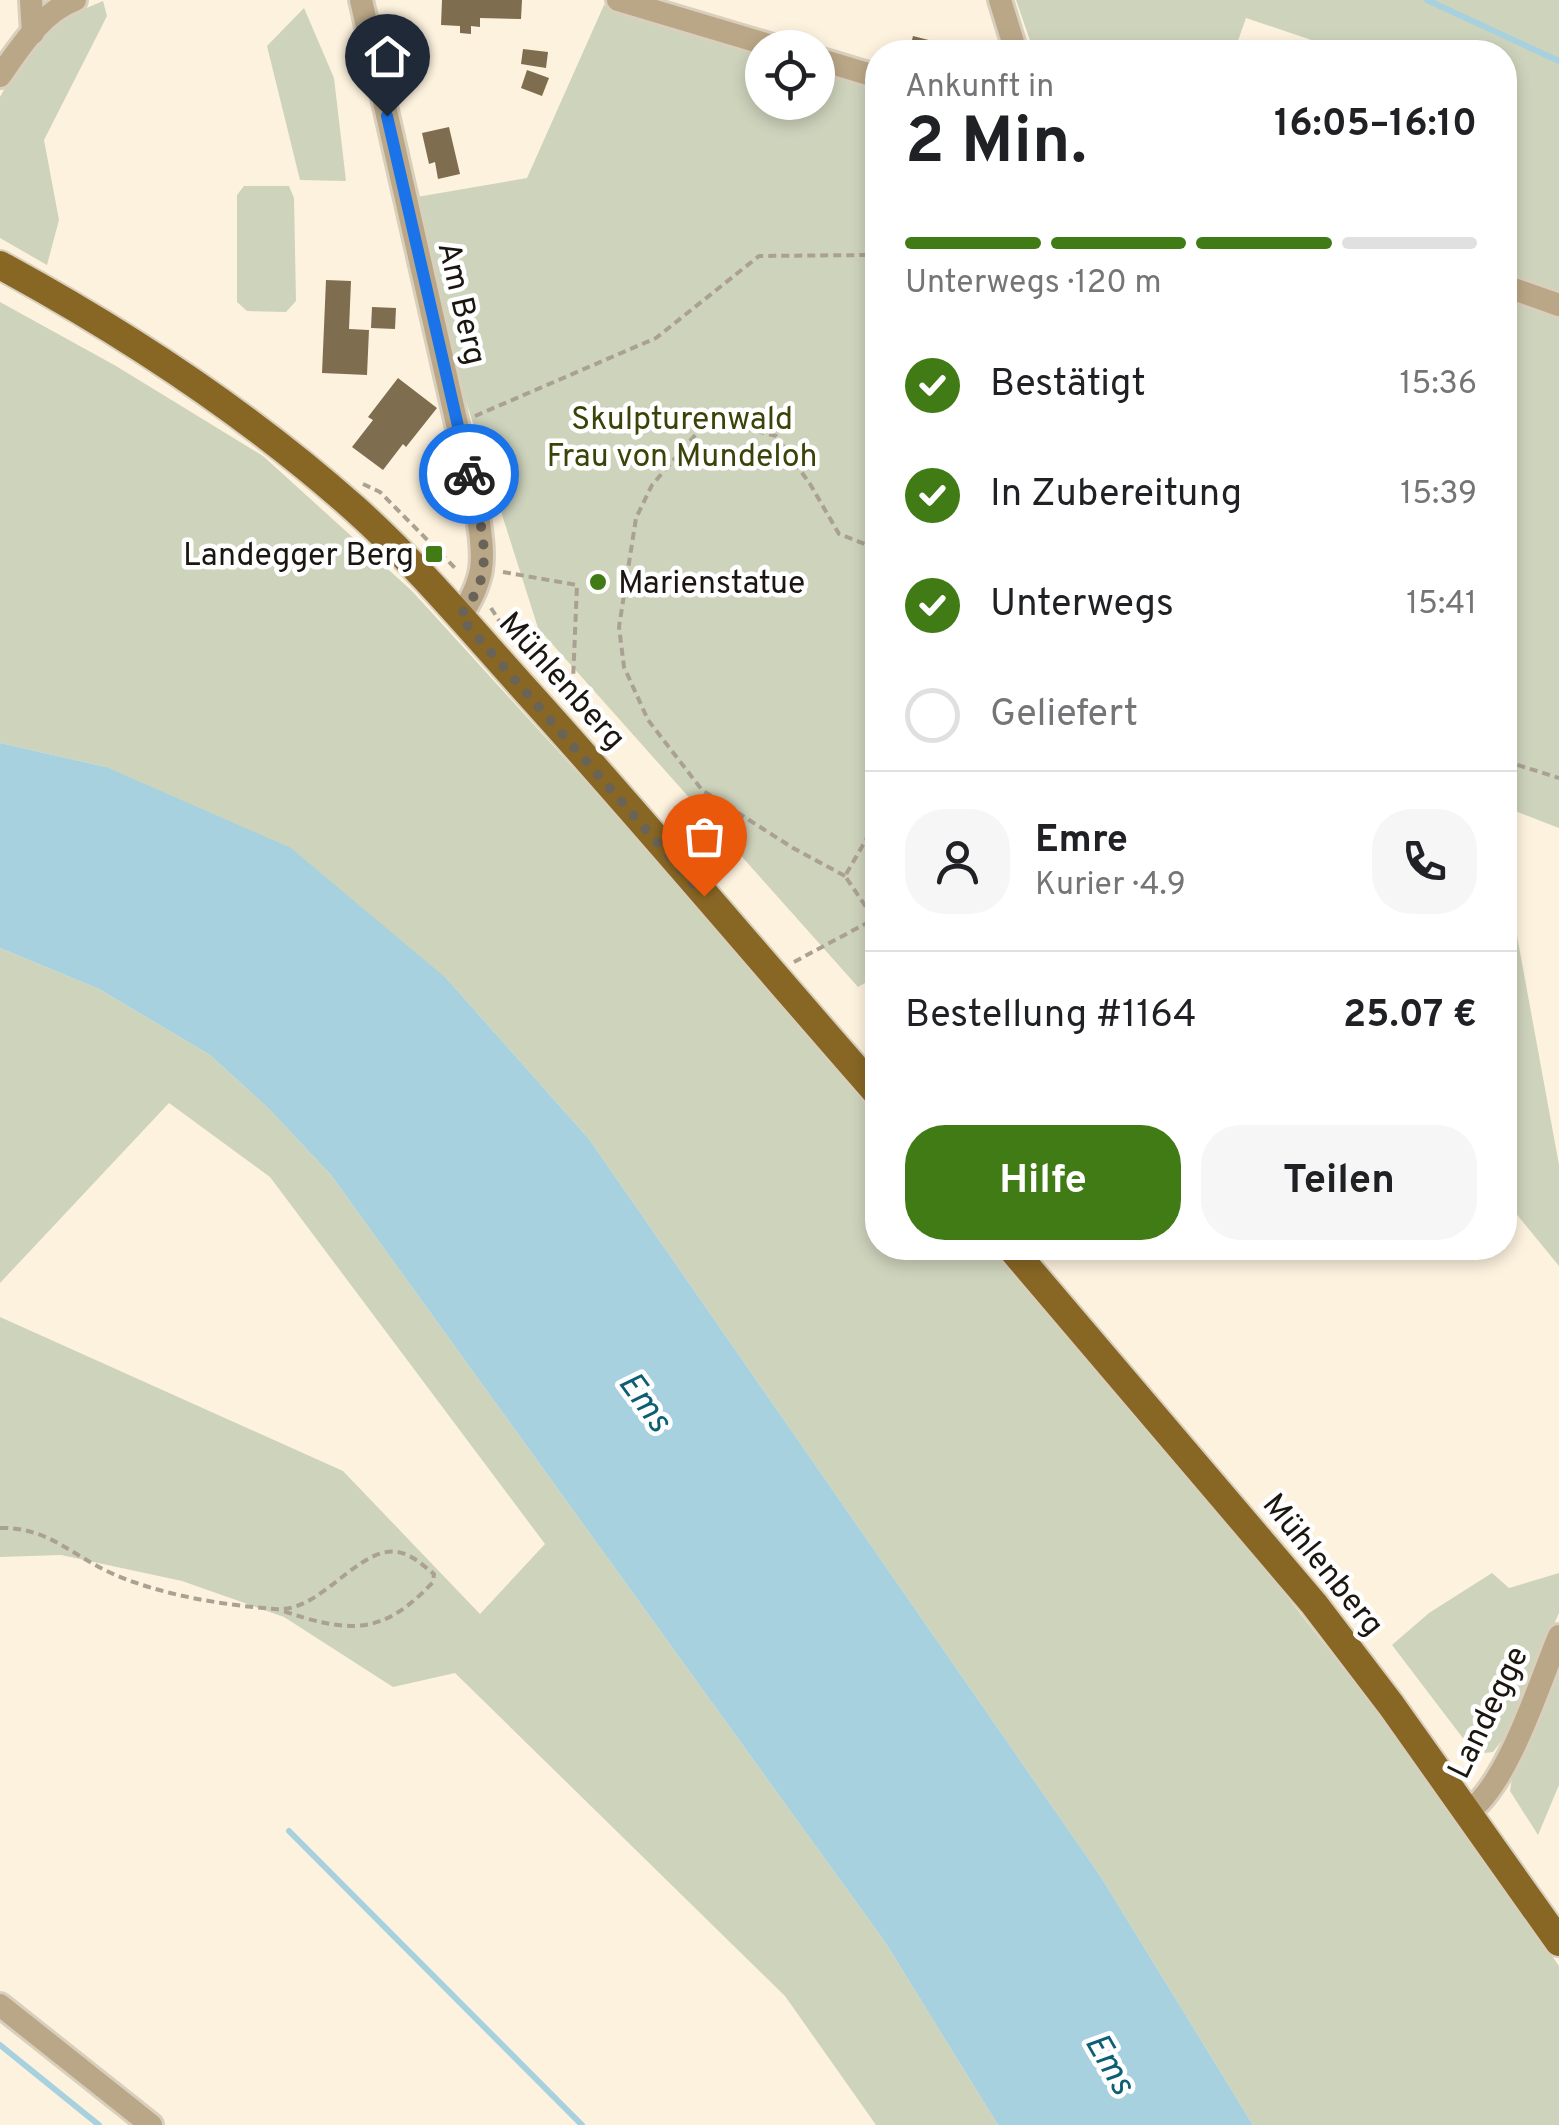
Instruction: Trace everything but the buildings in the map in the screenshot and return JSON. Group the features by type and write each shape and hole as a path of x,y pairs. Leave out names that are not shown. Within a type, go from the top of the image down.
{"main road":[{"name":"Mühlenberg","path":"0,265 136,343 238,413 356,510 460,617 565,734 865,1079"},
{"name":"Mühlenberg","path":"1021,1260 1314,1604 1392,1705 1559,1942"}],"street":[{"path":"31,0 33,33"},
{"path":"0,76 33,33 75,0"},
{"name":"Am Berg","path":"361,0 482,542 484,565 477,590 460,617"},
{"path":"618,0 745,38"},
{"path":"1000,0 1012,40"},
{"path":"835,64 865,73"},
{"path":"1517,290 1559,305"},
{"name":"Landegge","path":"1468,1812 1481,1803 1498,1779 1559,1636"},
{"path":"0,2005 151,2125"}],"path":[{"path":"457,424 656,338 759,256 865,255"},
{"path":"865,544 839,534 776,436 710,419 652,485 636,518 619,627 624,667 648,720 702,790 845,876 865,903"},
{"path":"380,492 477,590"},
{"path":"510,574 577,585 572,718 565,734"},
{"path":"1517,765 1559,778"},
{"path":"845,876 865,841"},
{"path":"787,966 865,924"},
{"path":"0,1528 47,1535 110,1573 147,1586 351,1626 389,1620 411,1606 433,1582 434,1574 408,1555 388,1550 361,1562 306,1604 280,1610"}],"green space":[{"path":"1016,0 1559,0 1559,296 1517,282 1517,40 1311,40 1246,18 1238,40 1030,40"},
{"path":"103,1 107,16 44,140 59,220 47,265 0,238 0,97 16,68 56,21"},
{"name":"Skulpturenwald Frau von Mundeloh","path":"604,5 745,43 745,120 835,120 835,68 865,77 865,983 858,987 538,628 445,335 411,198 527,178"},
{"path":"304,8 334,78 346,181 300,180 267,46"},
{"path":"244,186 289,186 294,198 296,301 286,312 247,311 237,302 237,195"},
{"path":"1517,293 1559,309 1559,828 1517,812"},
{"path":"0,302 116,366 263,456 412,591 621,820 865,1103 865,1260 1001,1260 1224,1516 1426,1774 1559,1966 1559,2125 1253,2125 1101,1877 589,1139 447,979 106,767 0,743"},
{"path":"1517,936 1559,1165 1559,1266 1517,1215"},
{"path":"0,948 99,989 210,1055 269,1109 331,1175 885,1942 998,2125 876,2125 785,1996 455,1673 393,1687 284,1617 182,1581 61,1555 0,1557 0,1317 343,1471 480,1614 545,1544 270,1177 169,1103 0,1283"},
{"path":"1492,1573 1509,1588 1559,1573 1559,1613 1503,1739 1493,1752 1475,1754 1392,1645 1429,1613"},
{"path":"1559,1661 1559,1785 1538,1835 1510,1791 1513,1771"}],"water":[{"name":"Ems","path":"0,743 106,767 291,848 447,979 589,1139 1101,1877 1253,2125 998,2125 885,1942 331,1175 269,1109 210,1055 99,989 0,948"}],"waterway":[{"path":"1427,0 1514,40"},
{"path":"1517,42 1559,61"},
{"path":"289,1831 582,2125"},
{"path":"0,2045 99,2125"}],"way so far":[{"path":"469,474 484,565 477,590 460,617 704,896"}],"place":[{"name":"Landegger Berg","path":"434,554"},
{"name":"Marienstatue","path":"598,582"}],"route":[{"path":"387,116 469,474"}]}
